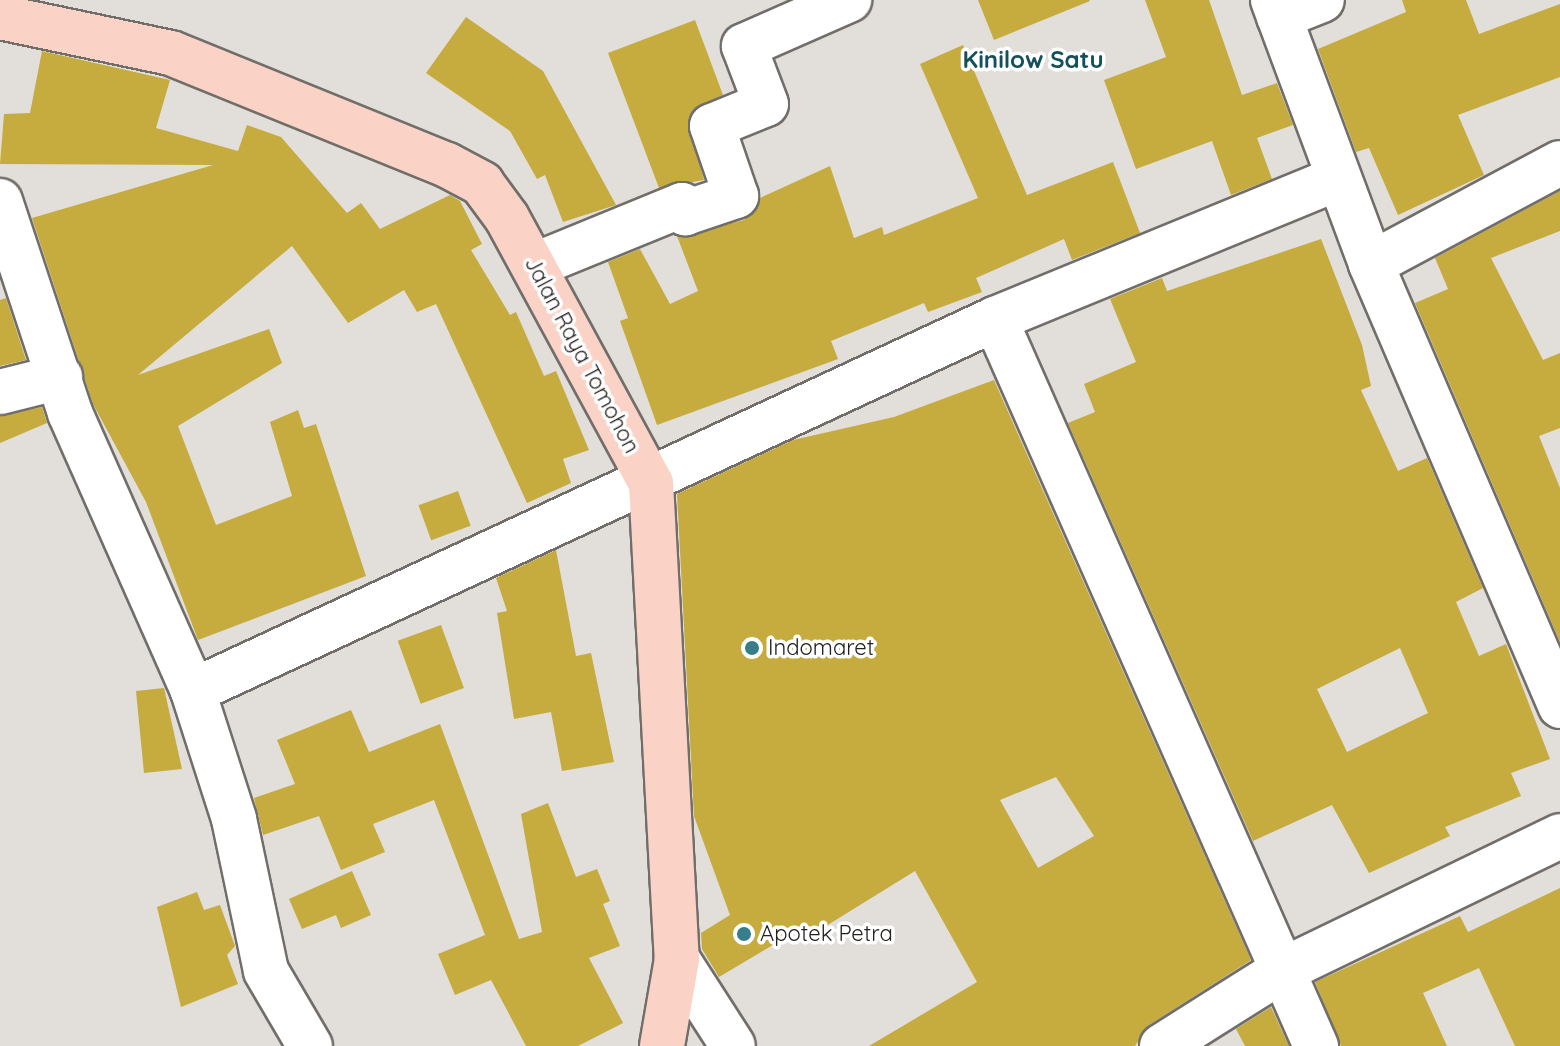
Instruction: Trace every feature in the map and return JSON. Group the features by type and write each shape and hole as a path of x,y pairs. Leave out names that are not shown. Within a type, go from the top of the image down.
{"highway":[{"name":"Jalan Raya Tomohon","path":"0,17 171,53 447,165 482,184 535,265 651,483 677,959 662,1046"}],"street":[{"path":"535,265 682,205 685,213 736,196 712,126 766,104 744,46 849,0"},
{"path":"1322,0 1276,8 1371,264 1560,706"},
{"path":"1371,264 1560,163"},
{"path":"193,691 651,483 995,319 1337,179"},
{"path":"0,201 60,377 193,691 234,819 266,971 310,1046"},
{"path":"995,319 1316,1046"},
{"path":"0,392 60,377"},
{"path":"1162,1046 1281,971 1560,836"},
{"path":"677,959 733,1046"}],"building":[{"path":"978,0 1089,0 1090,1 994,40"},
{"path":"1145,0 1209,0 1242,95 1277,83 1293,125 1257,138 1272,179 1231,195 1212,141 1136,169 1104,80 1166,57"},
{"path":"1402,0 1466,0 1479,34 1560,4 1560,77 1458,115 1484,175 1398,215 1369,148 1356,152 1318,49 1406,12"},
{"path":"466,17 543,71 616,205 563,222 545,175 537,179 510,131 426,73"},
{"path":"695,20 723,95 693,110 688,121 704,180 659,188 608,53"},
{"path":"963,45 1027,195 1113,162 1140,233 1072,260 1064,239 976,278 982,292 928,312 924,303 831,341 838,359 657,425 620,321 628,318 608,262 640,249 670,304 698,291 677,236 744,220 760,198 830,166 854,238 882,227 884,235 978,198 920,64"},
{"path":"42,51 170,80 156,128 238,151 247,125 281,137 347,213 361,203 380,229 450,195 460,201 482,244 471,250 510,315 516,312 544,376 556,371 589,450 563,459 571,483 527,503 436,304 417,312 404,290 348,323 292,246 138,375 269,329 282,363 178,426 216,525 292,496 270,422 298,410 304,428 316,424 366,576 198,640 146,502 93,404 32,218 213,165 0,164 4,114 30,113"},
{"path":"1560,191 1560,231 1491,258 1543,360 1560,353 1560,428 1539,436 1560,488 1560,642 1415,303 1448,289 1435,258"},
{"path":"1321,239 1362,345 1371,386 1361,390 1398,471 1427,458 1483,588 1456,602 1479,656 1506,644 1550,759 1511,773 1521,796 1445,827 1450,836 1369,873 1332,805 1253,841 1068,423 1095,412 1084,384 1136,362 1110,299 1162,278 1167,291","holes":["1400,648 1428,713 1347,752 1317,689"]},
{"path":"6,298 26,360 0,366 0,300"},
{"path":"994,380 1251,960 1149,1025 1135,1046 869,1046 977,982 915,871 805,939 798,930 719,977 702,949 701,933 730,915 694,816 677,494 793,440 894,417","holes":["1056,777 1094,836 1038,868 1000,800"]},
{"path":"42,407 47,423 0,443 0,416"},
{"path":"458,491 471,526 431,540 419,505"},
{"path":"556,550 576,656 591,653 614,762 562,771 551,712 514,719 497,613 507,611 496,578"},
{"path":"441,625 464,688 421,704 398,641"},
{"path":"164,688 182,769 144,773 136,691"},
{"path":"351,710 369,752 440,724 519,939 542,932 521,814 548,803 576,877 597,869 610,901 603,904 620,946 589,958 623,1023 578,1046 526,1046 491,980 455,995 438,954 485,935 434,800 373,824 385,852 341,870 319,816 263,835 254,798 295,784 277,740"},
{"path":"352,871 371,915 341,928 336,915 302,929 289,899"},
{"path":"1560,888 1560,1046 1515,1046 1479,968 1423,993 1447,1046 1341,1046 1315,982 1460,916 1468,932"},
{"path":"197,892 204,910 220,905 235,946 227,955 238,984 181,1007 157,907"},
{"path":"1271,1007 1289,1046 1245,1046 1236,1029"}],"place":[{"name":"Indomaret","path":"752,648"},
{"name":"Apotek Petra","path":"744,934"}],"district":[{"name":"Kinilow Satu","path":"1033,60"}]}
